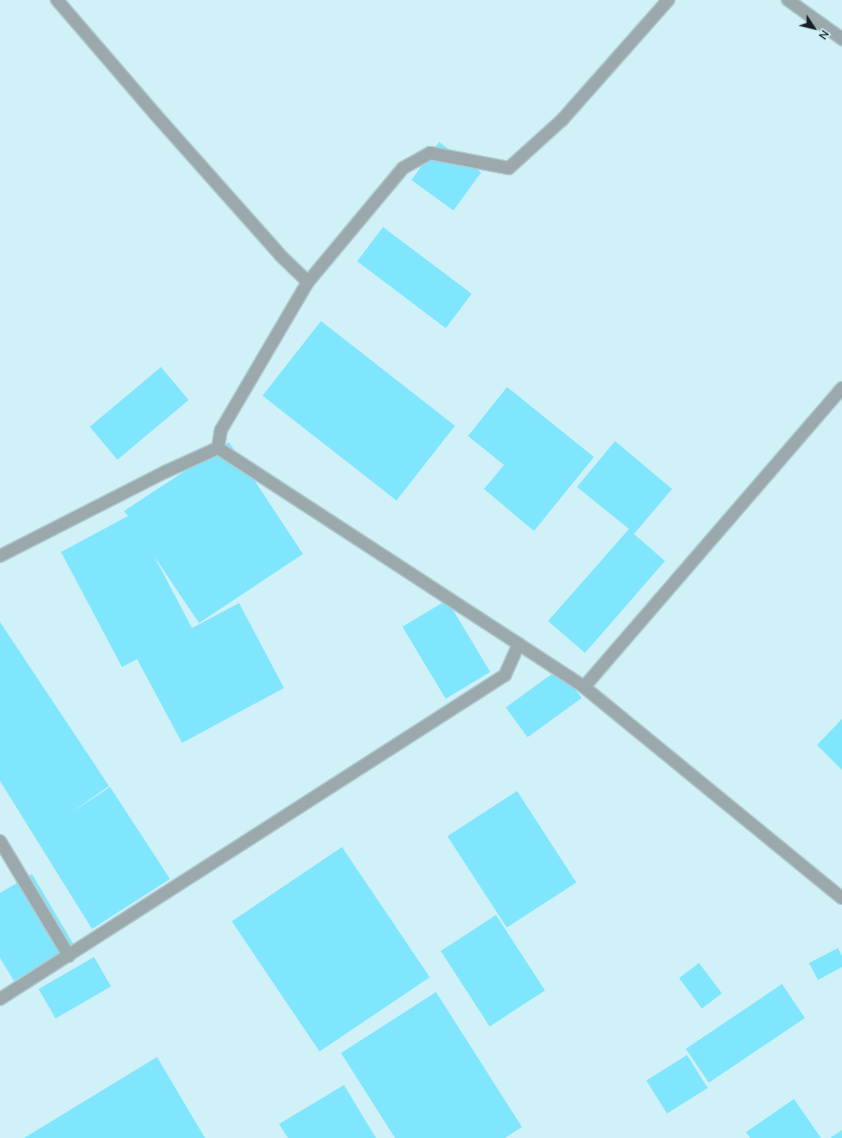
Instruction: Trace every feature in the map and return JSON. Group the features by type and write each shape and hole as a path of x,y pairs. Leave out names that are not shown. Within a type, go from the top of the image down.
{"street":[{"path":"57,0 160,120 280,255 308,282"},
{"path":"218,448 221,430 308,282 403,168 430,153 509,168 562,120 668,0"},
{"path":"788,0 842,40"},
{"path":"584,687 842,388"},
{"path":"0,556 166,472 218,448"},
{"path":"218,448 584,687 842,898"},
{"path":"0,999 505,675 518,644"},
{"path":"0,841 69,956"}],"building":[{"path":"439,142 481,173 453,211 411,180"},
{"path":"383,227 472,294 446,328 357,261"},
{"path":"321,321 455,426 396,501 263,396"},
{"path":"161,367 189,400 117,460 90,427"},
{"path":"507,387 594,457 534,531 484,489 504,465 468,436"},
{"path":"615,441 672,489 634,534 665,561 585,653 548,621 629,529 577,487"},
{"path":"229,442 303,554 199,623 154,556 192,628 239,603 284,688 182,743 137,659 122,667 61,552 128,516 124,511"},
{"path":"447,600 490,672 446,699 402,627"},
{"path":"0,622 109,786 69,814 110,787 170,879 92,929 0,781"},
{"path":"560,668 582,698 528,737 506,707"},
{"path":"842,719 842,770 817,745"},
{"path":"517,791 576,882 507,928 447,836"},
{"path":"342,847 430,977 320,1052 232,921"},
{"path":"32,874 74,945 14,981 0,958 0,893"},
{"path":"496,915 545,990 490,1026 441,951"},
{"path":"838,948 842,956 842,967 818,980 809,963"},
{"path":"94,957 111,986 56,1018 39,989"},
{"path":"699,963 722,993 702,1008 679,978"},
{"path":"782,984 805,1018 709,1083 686,1049"},
{"path":"436,992 522,1127 505,1138 395,1138 341,1053"},
{"path":"687,1055 708,1088 667,1114 646,1080"},
{"path":"157,1057 205,1138 24,1138"},
{"path":"344,1085 376,1138 288,1138 279,1124"},
{"path":"794,1099 821,1138 750,1138 746,1132"},
{"path":"842,1130 842,1138 830,1138"}]}
